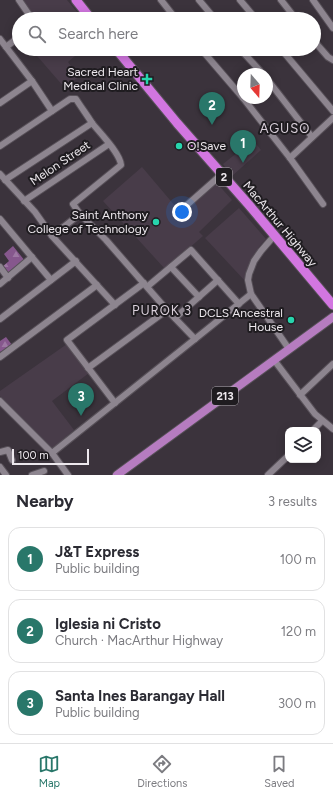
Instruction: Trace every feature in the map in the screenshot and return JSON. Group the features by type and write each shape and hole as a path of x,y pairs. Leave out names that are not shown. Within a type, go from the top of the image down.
{"highway":[{"path":"76,0 85,12"},
{"name":"MacArthur Highway","path":"122,56 333,305"}],"main road":[{"name":"213","path":"116,475 333,317"}],"street":[{"path":"19,0 27,12"},
{"path":"170,12 163,3 171,0"},
{"path":"199,0 209,12"},
{"path":"240,0 250,12"},
{"path":"281,0 290,12"},
{"path":"313,0 333,28"},
{"path":"0,39 12,55"},
{"path":"6,47 12,42"},
{"path":"321,49 333,60"},
{"path":"13,56 52,111"},
{"path":"207,56 237,91"},
{"path":"247,56 258,68"},
{"path":"287,56 333,111"},
{"path":"0,103 32,81"},
{"path":"273,87 312,137"},
{"path":"0,146 73,98 76,99 92,123 120,159 121,165 73,204 80,214 106,240 167,310 196,339"},
{"path":"248,104 290,158 323,204"},
{"path":"290,158 333,118"},
{"path":"5,180 92,123"},
{"name":"Melon Street","path":"24,201 109,144"},
{"path":"0,174 52,236 115,305"},
{"path":"179,212 222,174"},
{"path":"52,236 80,214"},
{"path":"0,219 51,280"},
{"path":"274,236 260,251 248,280 250,294 289,348"},
{"path":"115,403 67,340 115,305 171,268 191,250 239,304"},
{"path":"0,284 32,257"},
{"path":"0,320 76,261"},
{"path":"0,267 8,278"},
{"path":"171,268 199,297"},
{"path":"176,318 218,280"},
{"path":"0,358 97,285"},
{"path":"52,453 196,339 250,294"},
{"path":"88,368 167,310"},
{"path":"274,360 300,395 322,421 333,429"},
{"path":"300,395 333,364"},
{"path":"0,400 52,453 68,475"},
{"path":"316,427 322,421"},
{"path":"0,452 8,450 12,460"},
{"path":"268,475 285,459"},
{"path":"0,467 6,475"},
{"path":"32,475 44,471"}],"shaded area":[{"path":"19,0 67,0 77,12 28,12"},
{"path":"37,56 75,56 68,62 79,77 64,87"},
{"path":"253,140 261,150 232,176 223,164"},
{"name":"Saint Anthony College of Technology","path":"142,167 181,213 215,181 232,200 199,232 203,236 165,269 103,201"},
{"path":"239,208 266,239 259,247 250,265 246,282 205,238"},
{"path":"67,344 89,373 52,401 74,430 50,450 0,396 0,391"}],"green space":[{"path":"13,246 25,261 7,275 1,268 9,261 4,254"},
{"path":"6,337 12,345 1,353 0,341"}],"place":[{"name":"Sacred Heart Medical Clinic","path":"147,79"},
{"name":"Iglesia ni Cristo","path":"212,125"},
{"name":"O!Save","path":"179,146"},
{"name":"J&T Express","path":"243,163"},
{"name":"Saint Anthony College of Technology","path":"156,222"},
{"name":"DCLS Ancestral House","path":"291,320"},
{"name":"Santa Ines Barangay Hall","path":"81,416"}],"district":[{"name":"AGUSO","path":"285,128"},
{"name":"PUROK 3","path":"162,310"}]}
